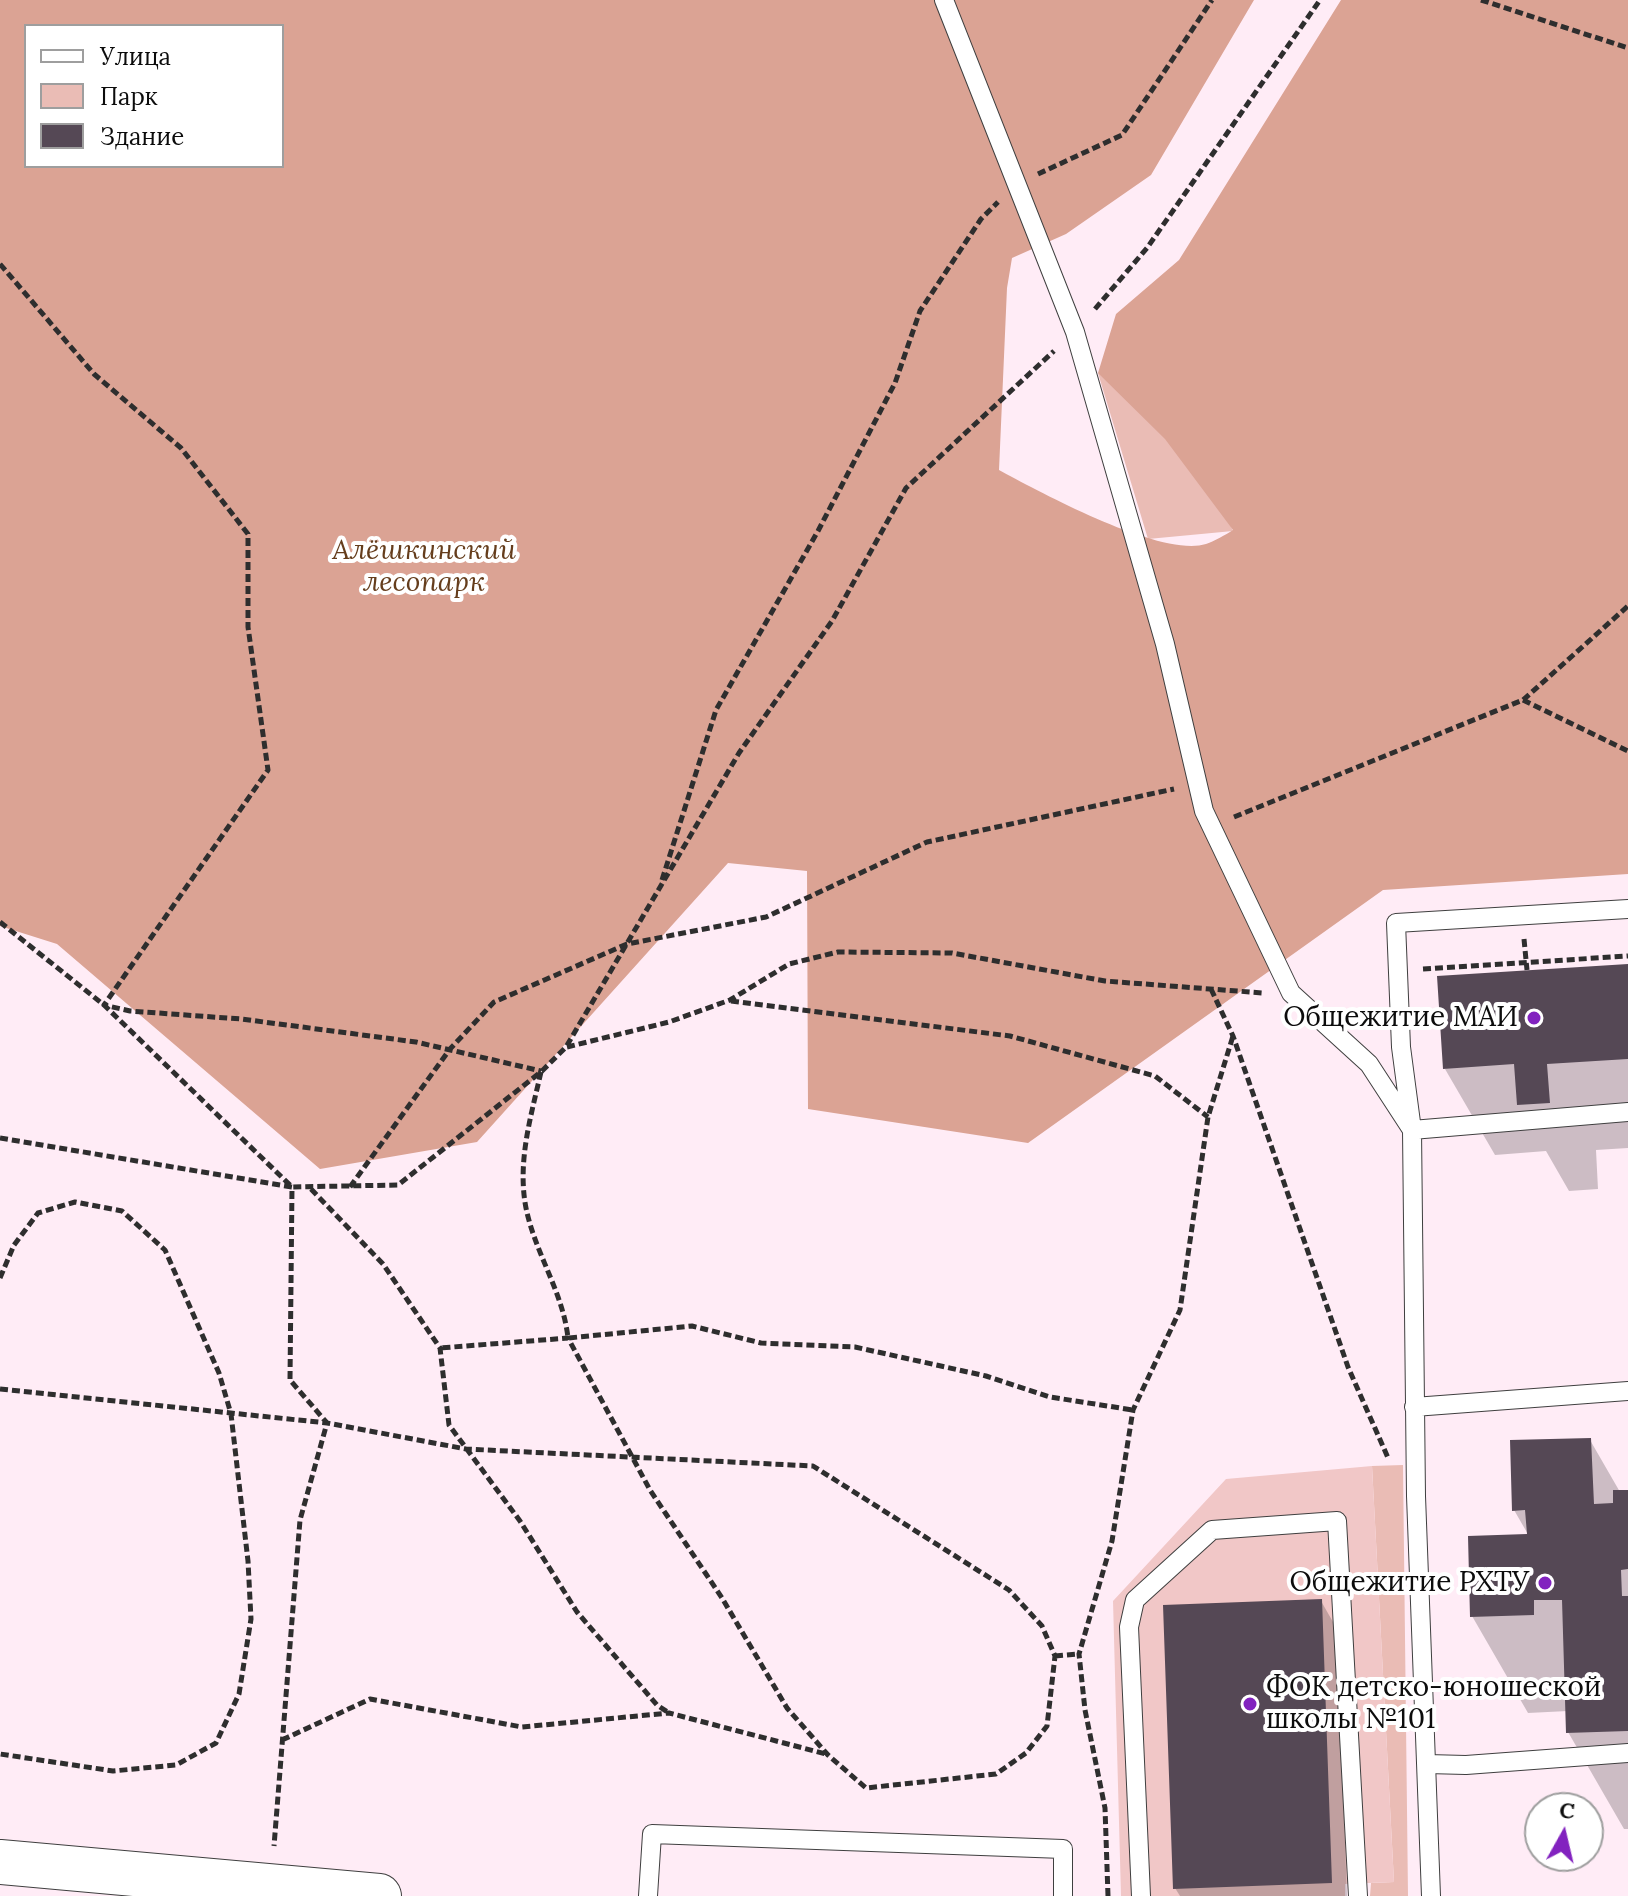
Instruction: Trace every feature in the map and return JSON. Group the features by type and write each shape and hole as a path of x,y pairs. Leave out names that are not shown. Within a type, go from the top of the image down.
{"street":[{"path":"0,1862 379,1896"}],"lane":[{"path":"944,0 1014,185 1075,332 1165,644 1211,827 1291,993 1369,1064 1412,1130"},
{"path":"1431,1896 1416,1496 1412,1130 1401,1047 1396,923 1628,909"},
{"path":"1412,1130 1628,1112"},
{"path":"1414,1407 1628,1391"},
{"path":"1141,1896 1129,1627 1135,1600 1212,1530 1337,1521 1358,1896"},
{"path":"1427,1764 1466,1765 1628,1753"},
{"path":"648,1896 652,1834 1063,1849 1063,1896"}],"path":[{"path":"659,888 716,710 818,531 895,383 920,311 981,219 1014,185 1122,135 1212,0"},
{"path":"0,1138 292,1187 398,1185 542,1071 566,1047 739,753 832,621 906,488 1075,332 1147,248 1320,0"},
{"path":"1481,0 1628,48"},
{"path":"0,264 94,374 181,448 248,534 248,627 268,770 104,1005"},
{"path":"1211,827 1523,700 1628,606"},
{"path":"1523,700 1628,751"},
{"path":"350,1187 450,1049 494,1002 627,944 766,917 927,842 1198,784"},
{"path":"0,922 104,1005 292,1187 290,1380 327,1423"},
{"path":"566,1047 669,1022 730,1000 789,964 838,952 952,953 1105,981 1248,994 1291,993"},
{"path":"1398,971 1628,956"},
{"path":"1211,989 1233,1036 1348,1367 1394,1472 1416,1496"},
{"path":"730,1000 1010,1036 1155,1076 1208,1117"},
{"path":"104,1005 130,1011 256,1021 450,1049 542,1071"},
{"path":"1108,1896 1105,1808 1085,1710 1079,1654 1112,1541 1133,1410 1180,1310 1208,1117 1233,1036"},
{"path":"0,1389 327,1423 466,1449 631,1456 813,1466 1009,1590 1042,1626 1055,1656 1047,1726 1026,1753 996,1774 866,1788 828,1755 787,1708 631,1456 568,1338 565,1312 526,1208 525,1144 542,1071"},
{"path":"310,1188 383,1264 440,1348 449,1425 520,1521 577,1612 657,1705 669,1713 828,1755"},
{"path":"0,1278 14,1245 38,1213 75,1202 122,1211 165,1250 219,1373 231,1414 248,1561 251,1619 239,1694 216,1743 176,1765 113,1771 0,1754"},
{"path":"440,1348 692,1326 761,1343 855,1347 986,1376 1050,1397 1133,1410"},
{"path":"274,1846 300,1520 327,1423"},
{"path":"1055,1656 1079,1654"},
{"path":"281,1740 370,1699 522,1727 669,1713"}],"green space":[{"name":"Алёшкинский лесопарк","path":"0,0 1254,0 1151,175 1066,234 1012,258 1007,288 999,470 1132,533 1186,546 1206,544 1233,530 1165,439 1098,373 1116,314 1179,260 1341,0 1628,0 1628,874 1383,890 1028,1143 808,1109 807,871 728,863 477,1142 320,1169 57,944 0,926"},
{"path":"1098,373 1169,375 1233,531 1148,539"},
{"path":"1403,1465 1408,1896 1370,1896 1371,1883 1394,1882 1372,1466"}],"shaded area":[{"name":"ФОК детско-юношеской школы №101","path":"1372,1466 1394,1882 1345,1884 1345,1896 1121,1896 1113,1601 1226,1479"}],"building":[{"name":"Общежитие МАИ","path":"1628,964 1628,1059 1547,1064 1550,1103 1517,1105 1514,1064 1443,1069 1437,976"},
{"name":"Общежитие РХТУ","path":"1591,1438 1594,1504 1613,1503 1613,1490 1628,1490 1628,1569 1621,1570 1622,1596 1628,1596 1628,1731 1566,1733 1562,1600 1534,1600 1534,1615 1470,1617 1468,1536 1527,1534 1525,1510 1512,1511 1510,1440"},
{"path":"1322,1599 1332,1883 1173,1889 1163,1605"}],"place":[{"name":"Общежитие МАИ","path":"1534,1018"},
{"name":"Общежитие РХТУ","path":"1545,1583"},
{"name":"ФОК детско-юношеской школы №101","path":"1250,1704"}]}
